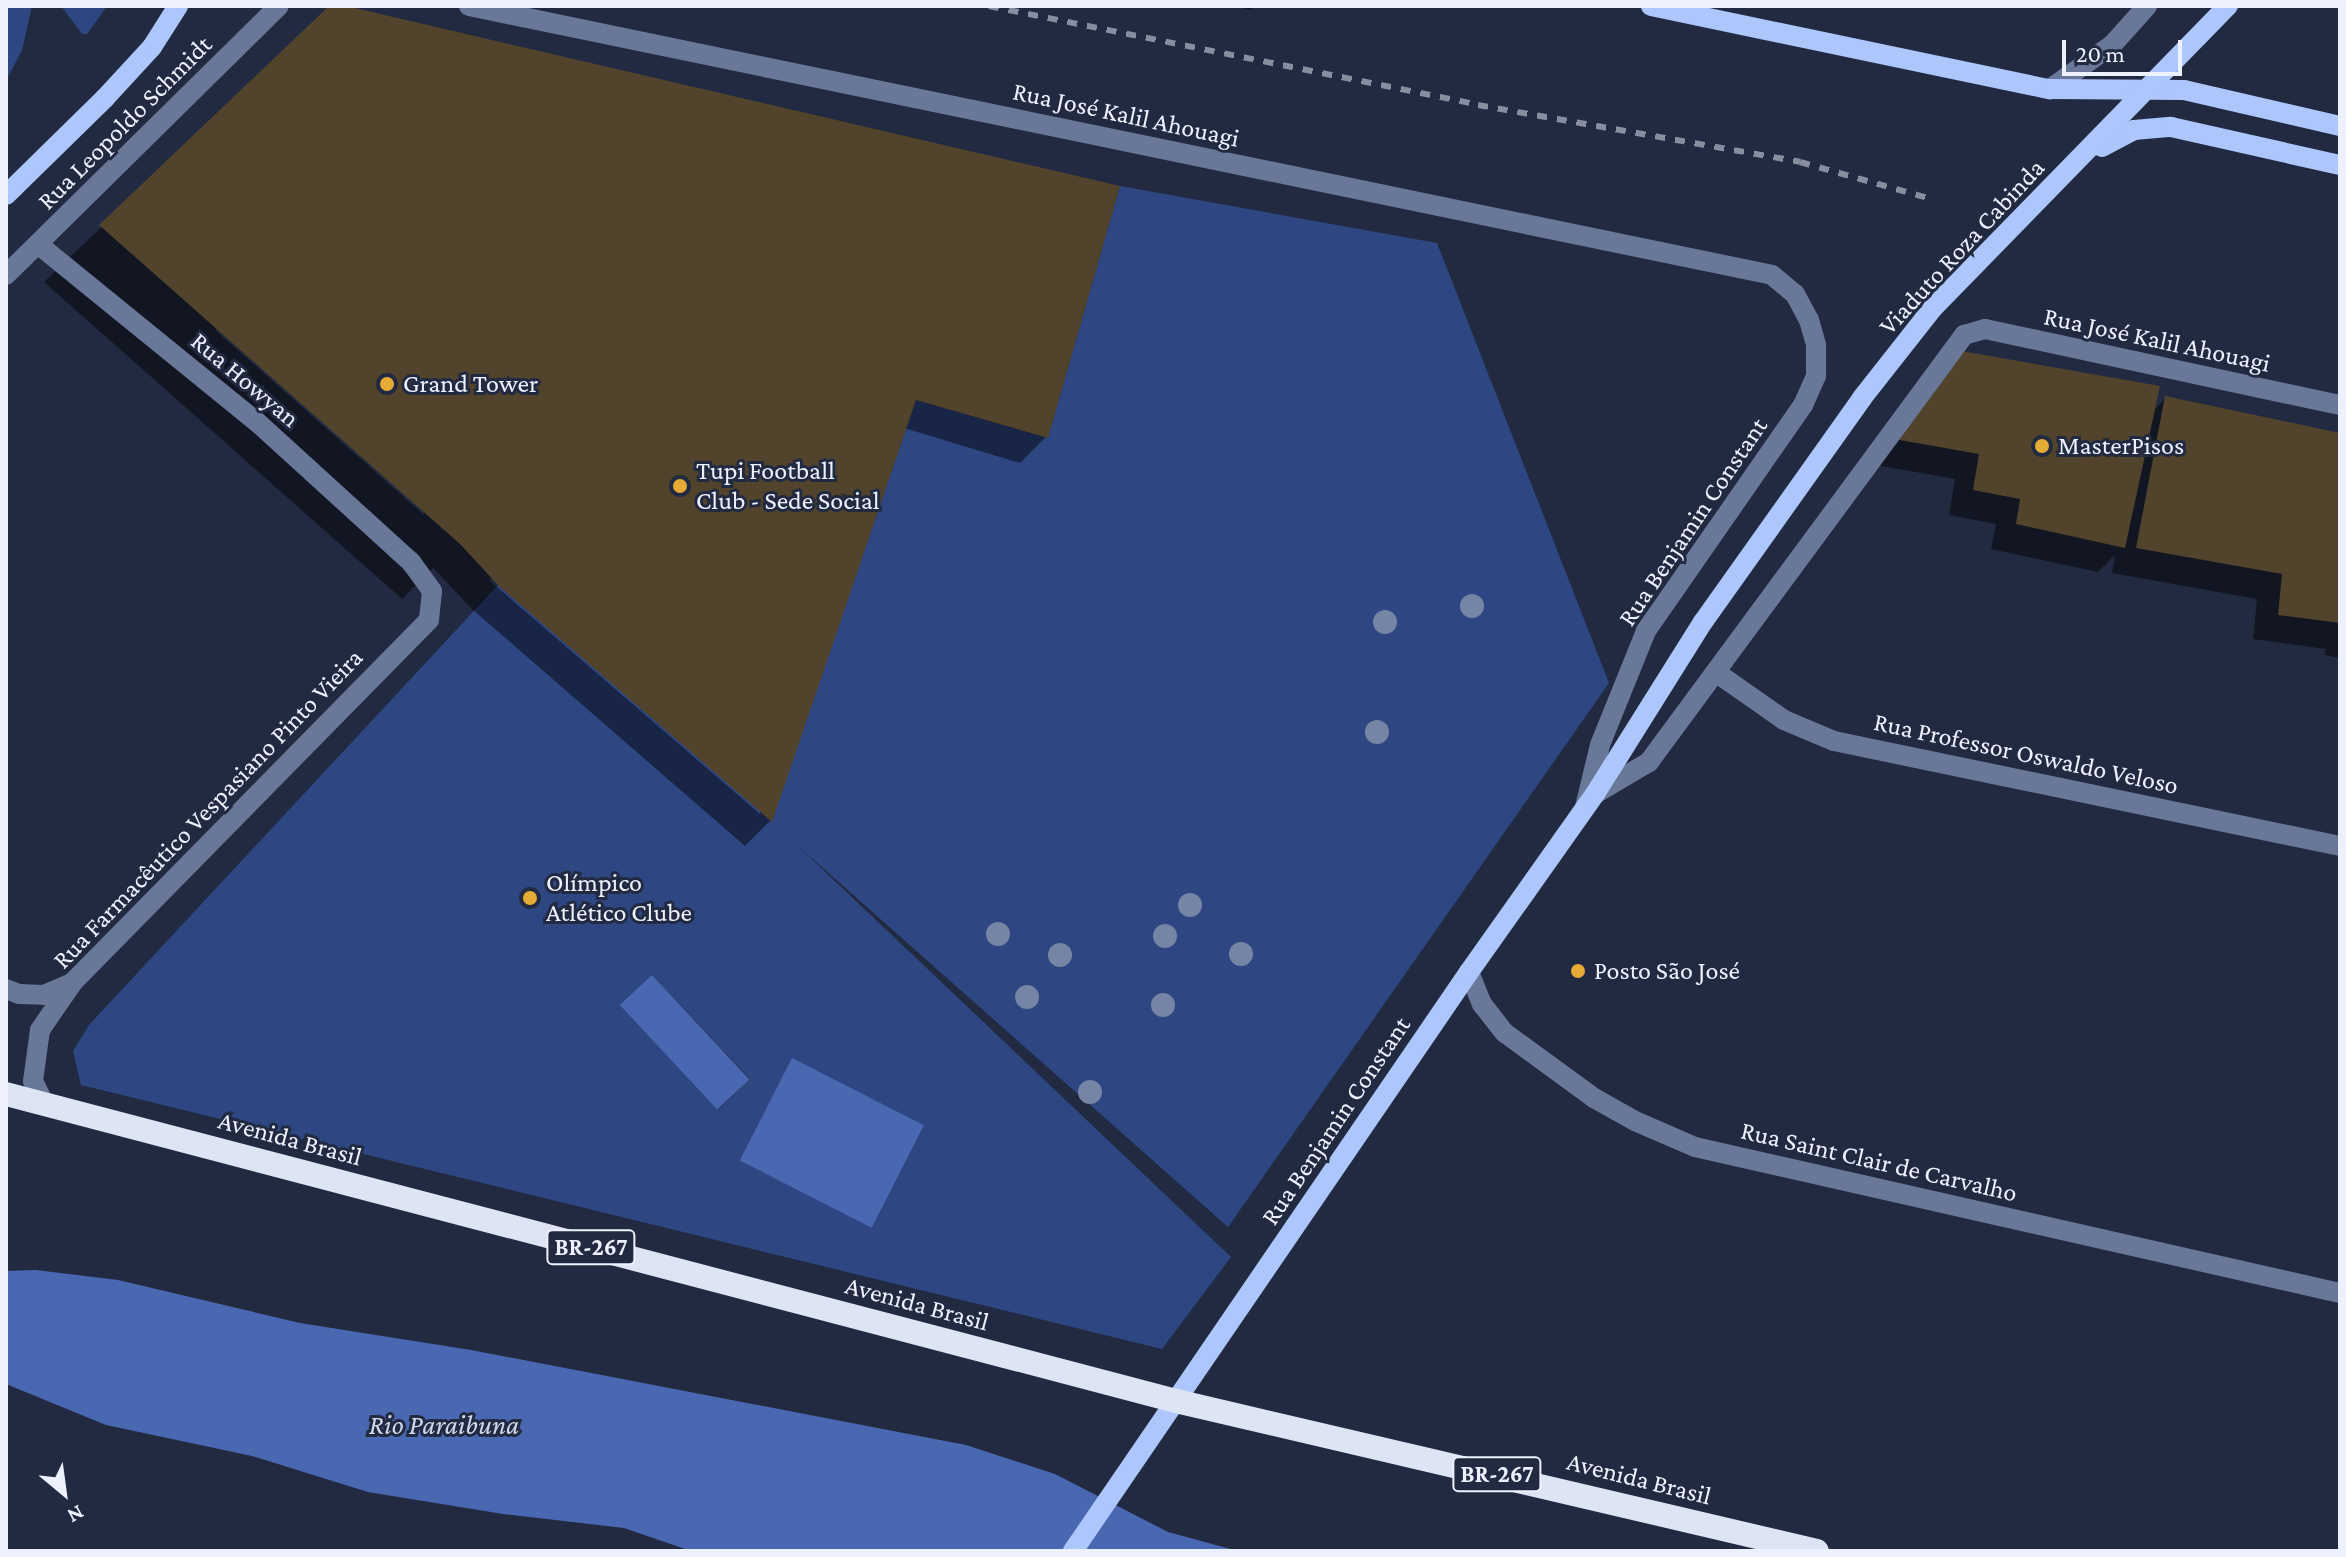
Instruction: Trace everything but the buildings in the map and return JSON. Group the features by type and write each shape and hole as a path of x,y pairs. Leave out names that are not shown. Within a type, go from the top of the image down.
{"highway":[{"name":"Avenida Brasil","path":"6,1094 1176,1401 1817,1551"}],"main road":[{"path":"6,195 152,47 178,6"},
{"path":"1651,6 2050,89 2184,90 2340,126"},
{"name":"Viaduto Roza Cabinda","path":"1703,622 1862,398 1932,309 2085,156 2228,6"},
{"path":"2085,156 2134,130 2171,127 2340,165"},
{"name":"Rua Benjamin Constant","path":"1073,1551 1469,972 1590,802 1703,622"}],"street":[{"name":"Rua Leopoldo Schmidt","path":"6,275 279,6"},
{"name":"Rua José Kalil Ahouagi","path":"469,6 1772,275"},
{"path":"2050,89 2113,44 2147,6"},
{"name":"Rua Howyan","path":"39,245 257,422 411,562"},
{"name":"Rua Benjamin Constant","path":"1590,802 1600,745 1646,631 1803,405 1816,376 1816,345 1809,320 1795,294 1772,275"},
{"name":"Rua José Kalil Ahouagi","path":"1964,335 1985,329 2340,405"},
{"name":"Rua Benjamin Constant","path":"1590,802 1649,762 1964,335"},
{"name":"Rua Farmacêutico Vespasiano Pinto Vieira","path":"44,1104 33,1081 40,1030 73,982 429,620 432,591 411,562"},
{"name":"Rua Professor Oswaldo Veloso","path":"1717,673 1784,720 1834,741 2340,846"},
{"name":"Rua Saint Clair de Carvalho","path":"1469,972 1482,1004 1505,1033 1594,1098 1695,1147 2340,1293"},
{"path":"6,989 19,994 44,995 73,982"}],"shaded area":[{"path":"6,6 32,6 22,50 6,81"},
{"path":"61,6 107,6 87,34 82,34"},
{"path":"1120,186 1437,243 1609,683 1228,1227 798,846 1231,1257 1162,1349 81,1085 73,1051 89,1025 498,585 772,821 916,400 1048,438","holes":["652,975 750,1079 718,1109"]}],"water":[{"path":"652,975 750,1080 717,1110 620,1005"},
{"path":"792,1058 924,1125 872,1228 740,1160"},
{"name":"Rio Paraibuna","path":"36,1270 118,1280 300,1323 471,1350 966,1445 1055,1474 1168,1532 1238,1551 691,1551 624,1528 503,1514 368,1492 252,1456 106,1425 6,1384 6,1271"}],"railway":[{"path":"989,6 1478,105 1800,162 1932,199"}],"place":[{"name":"Grand Tower","path":"387,384"},
{"name":"MasterPisos","path":"2042,446"},
{"name":"Tupi Football Club - Sede Social","path":"680,486"},
{"name":"Olímpico Atlético Clube","path":"530,898"},
{"name":"Posto São José","path":"1578,971"}]}
